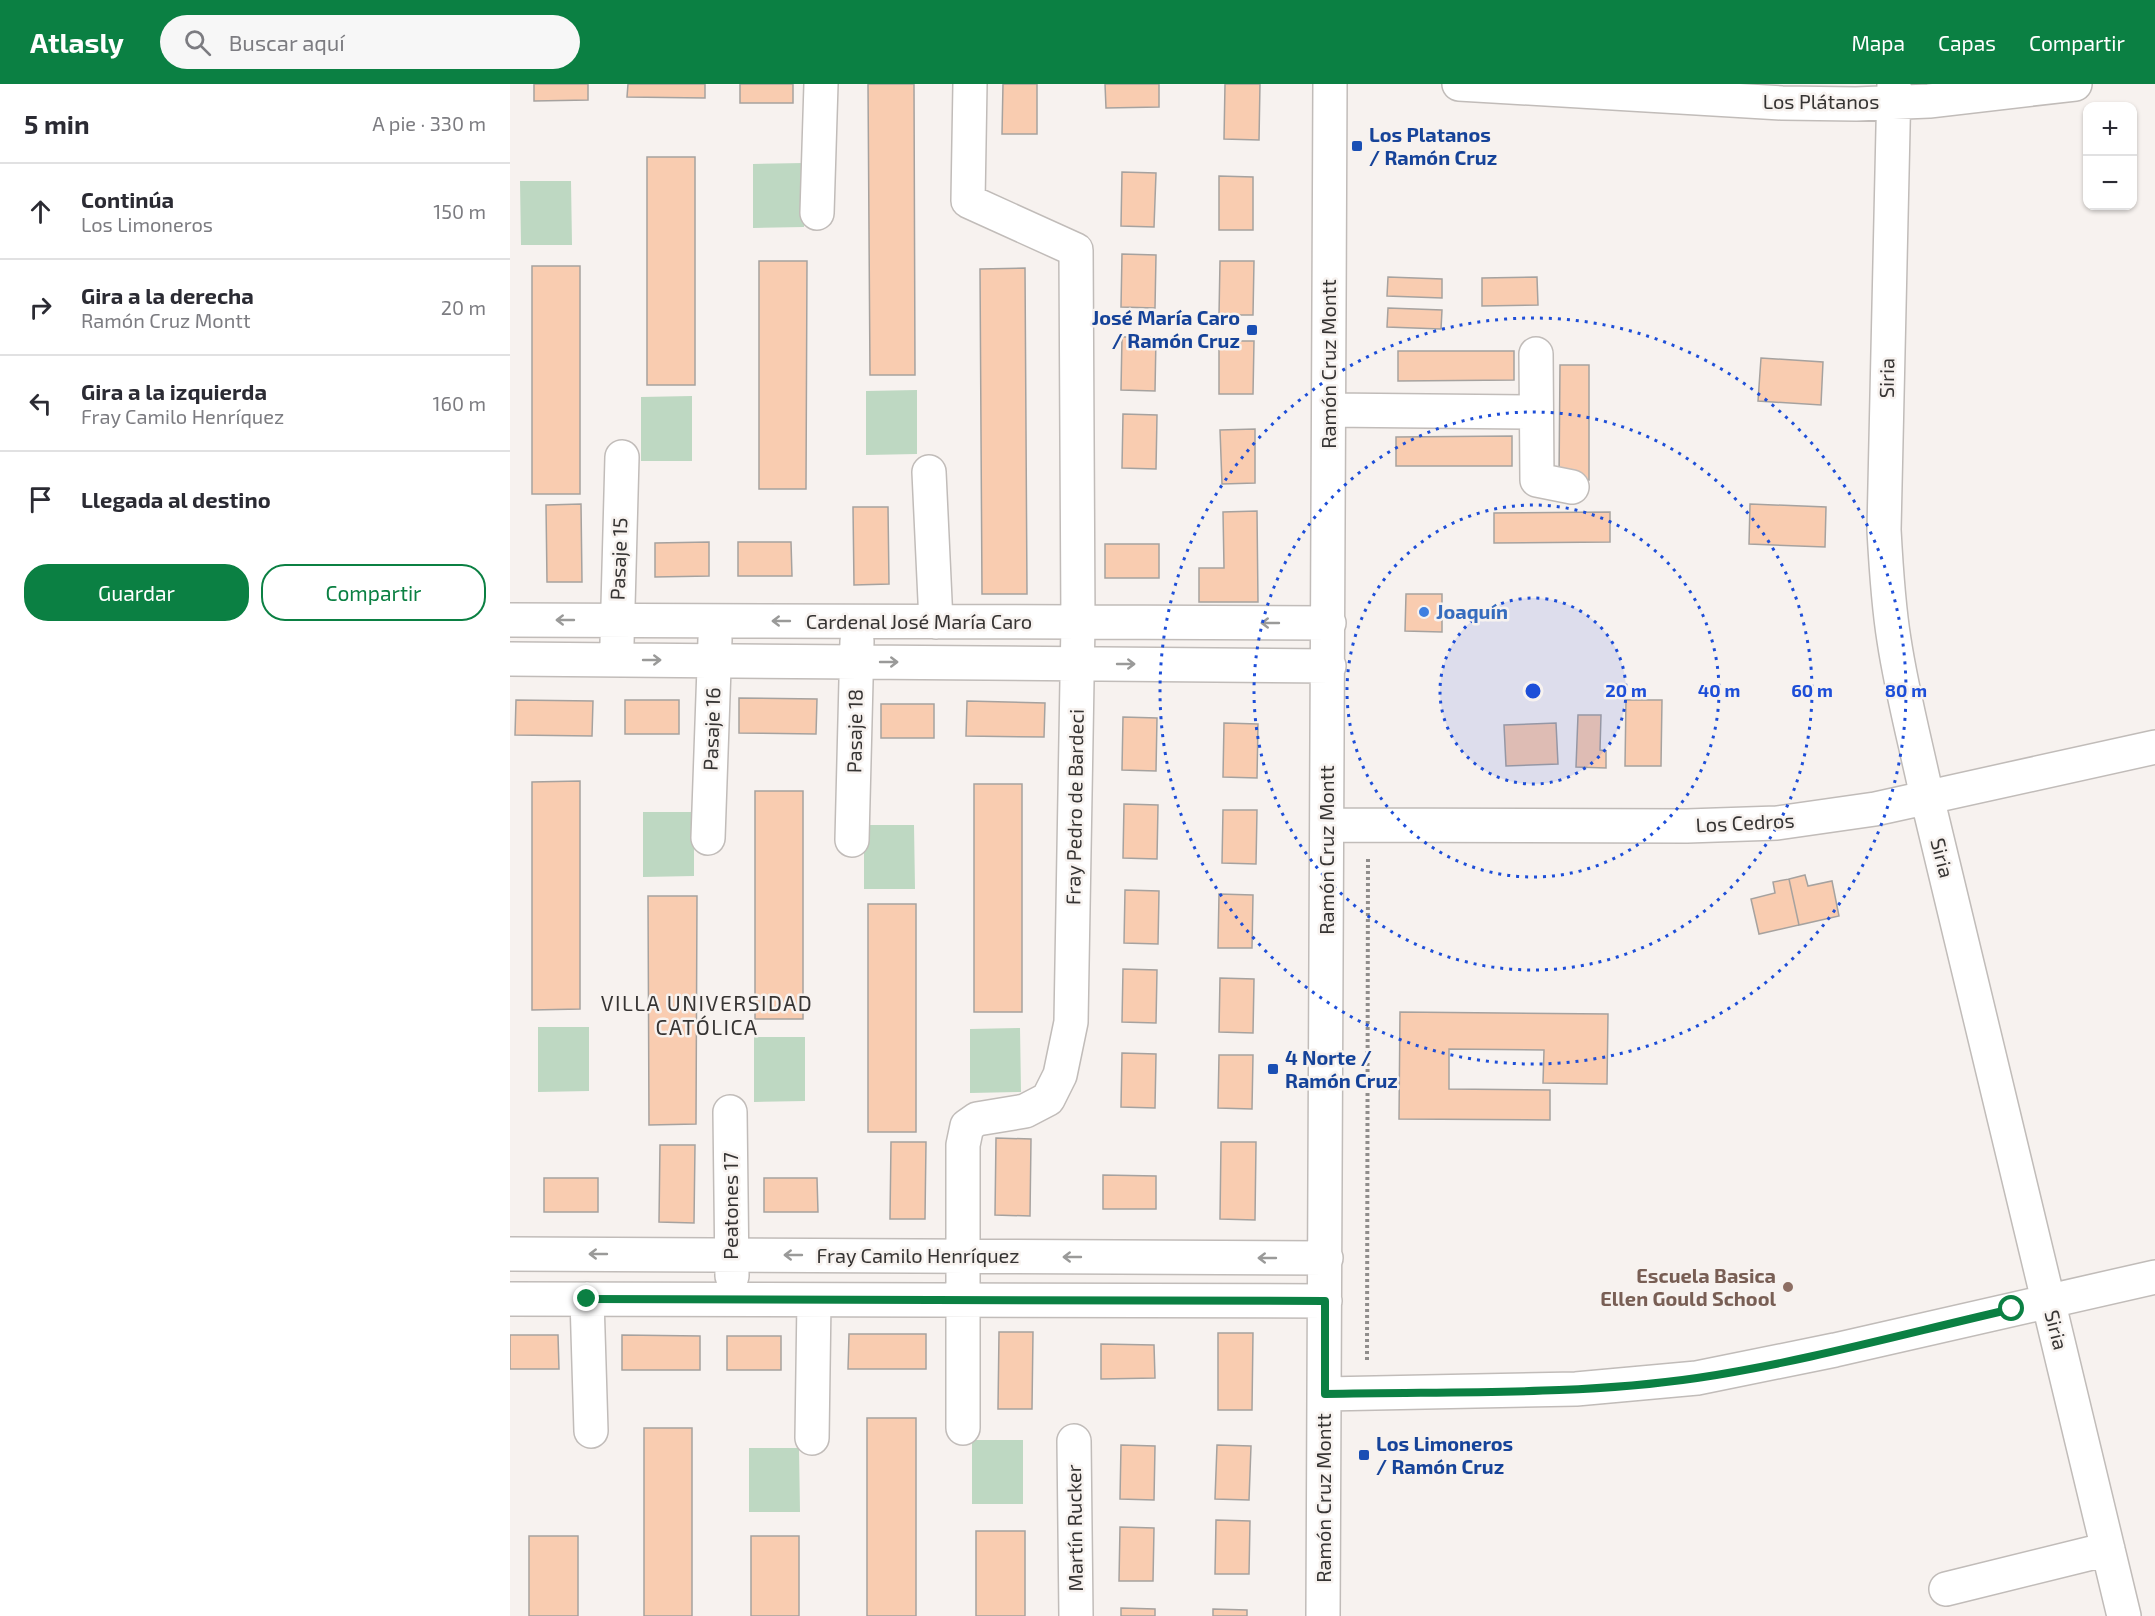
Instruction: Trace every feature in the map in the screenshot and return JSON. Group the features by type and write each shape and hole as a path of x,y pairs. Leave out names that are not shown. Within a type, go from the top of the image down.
{"street":[{"path":"817,213 821,84"},
{"name":"Fray Pedro de Bardeci","path":"962,1300 963,1145 967,1126 976,1119 1025,1111 1048,1099 1060,1075 1071,1022 1078,623 1076,250 968,201 970,84"},
{"name":"Ramón Cruz Montt","path":"1323,1616 1330,84"},
{"name":"Los Plátanos","path":"1459,84 1782,103 1856,104 1894,93 1929,101 2075,84"},
{"name":"Siria","path":"1894,93 1884,530 1894,638 1902,685 1928,797 2124,1616"},
{"path":"1536,354 1537,480 1572,487"},
{"path":"1329,410 1536,412"},
{"name":"Pasaje 15","path":"616,660 622,457"},
{"path":"929,472 936,622"},
{"name":"Cardenal José María Caro","path":"510,620 1329,623"},
{"name":"Pasaje 16","path":"708,838 716,621"},
{"name":"Pasaje 18","path":"852,840 857,622"},
{"name":"Cardenal José María Caro","path":"510,659 1329,666"},
{"name":"Los Cedros","path":"1328,825 1687,826 1766,824 1843,815 2155,747"},
{"name":"Peatones 17","path":"730,1112 732,1300"},
{"name":"Fray Camilo Henríquez","path":"510,1254 1326,1258"},
{"path":"1325,1394 1576,1389 1697,1378 2155,1277"},
{"path":"510,1299 1325,1301"},
{"path":"587,1299 591,1431"},
{"path":"812,1438 814,1300"},
{"path":"962,1300 963,1428"},
{"name":"Martín Rucker","path":"1074,1441 1076,1616"},
{"path":"1946,1589 2108,1549"}],"path":[{"path":"1367,1364 1369,825"}],"green space":[{"path":"804,163 804,227 753,228 753,164"},
{"path":"520,181 571,181 572,245 521,245"},
{"path":"917,390 917,454 866,455 866,391"},
{"path":"692,396 692,461 641,461 641,397"},
{"path":"643,812 694,812 694,876 643,877"},
{"path":"864,825 914,825 915,889 864,889"},
{"path":"538,1027 589,1027 589,1091 538,1092"},
{"path":"1020,1028 1021,1092 970,1093 970,1029"},
{"path":"754,1037 805,1037 805,1101 754,1102"},
{"path":"972,1440 1023,1440 1023,1504 972,1504"},
{"path":"749,1448 799,1448 800,1512 749,1512"}],"building":[{"path":"534,84 588,84 588,100 534,101"},
{"path":"628,84 705,84 705,98 627,97"},
{"path":"740,84 793,84 793,103 740,103"},
{"path":"868,84 914,84 915,375 870,375"},
{"path":"1003,84 1037,84 1037,134 1002,134"},
{"path":"1105,84 1159,84 1159,107 1106,108"},
{"path":"1225,84 1260,84 1259,140 1224,139"},
{"path":"647,157 695,157 695,385 647,385"},
{"path":"1122,172 1156,173 1154,227 1121,226"},
{"path":"1219,176 1253,177 1253,230 1219,230"},
{"path":"1122,254 1156,255 1155,308 1121,307"},
{"path":"759,261 807,261 806,489 759,489"},
{"path":"1220,261 1254,261 1253,315 1219,315"},
{"path":"532,266 580,266 580,494 532,494"},
{"path":"1025,268 1027,594 982,594 980,269"},
{"path":"1388,277 1442,279 1442,298 1387,296"},
{"path":"1537,277 1538,305 1482,306 1482,278"},
{"path":"1388,308 1442,310 1441,329 1387,327"},
{"path":"1122,337 1156,337 1155,391 1121,390"},
{"path":"1219,341 1254,341 1253,394 1219,394"},
{"path":"1398,351 1514,351 1514,380 1398,381"},
{"path":"1761,358 1823,362 1821,405 1758,401"},
{"path":"1560,365 1589,365 1589,480 1559,480"},
{"path":"1123,414 1157,415 1156,469 1122,468"},
{"path":"1255,429 1255,483 1222,484 1220,430"},
{"path":"1512,436 1512,466 1396,466 1396,437"},
{"path":"581,504 582,582 547,582 546,505"},
{"path":"1750,504 1826,507 1825,547 1749,544"},
{"path":"853,507 888,507 889,584 854,585"},
{"path":"1257,511 1258,602 1199,602 1199,568 1224,568 1223,512"},
{"path":"1610,512 1610,542 1494,543 1494,513"},
{"path":"709,542 709,576 655,577 655,543"},
{"path":"738,542 791,542 792,576 738,576"},
{"path":"1105,544 1159,544 1159,578 1105,578"},
{"name":"Joaquín","path":"1406,594 1442,594 1442,632 1405,631"},
{"path":"739,698 817,699 816,734 739,733"},
{"path":"516,700 593,701 592,736 515,735"},
{"path":"625,700 679,700 679,734 625,734"},
{"path":"1626,700 1662,700 1661,766 1625,766"},
{"path":"967,701 1045,703 1044,737 966,736"},
{"path":"881,704 934,704 934,738 881,738"},
{"path":"1578,715 1601,715 1600,750 1606,751 1606,768 1576,767"},
{"path":"1123,717 1157,718 1156,771 1122,770"},
{"path":"1224,723 1258,724 1257,778 1223,777"},
{"path":"1556,723 1558,764 1506,766 1504,725"},
{"path":"580,781 580,1009 532,1010 532,782"},
{"path":"974,784 1022,784 1022,1012 974,1012"},
{"path":"755,791 803,791 803,1019 755,1019"},
{"path":"1124,804 1158,805 1157,859 1123,858"},
{"path":"1223,810 1257,810 1256,864 1222,863"},
{"path":"1805,875 1808,886 1832,881 1839,916 1799,925 1789,879"},
{"path":"1789,879 1799,925 1759,934 1751,899 1775,893 1773,882"},
{"path":"1125,890 1159,891 1158,944 1124,943"},
{"path":"1219,894 1253,895 1252,948 1218,948"},
{"path":"648,896 697,896 696,1124 649,1125"},
{"path":"868,904 916,904 916,1132 868,1132"},
{"path":"1123,969 1157,970 1156,1023 1122,1022"},
{"path":"1220,978 1254,979 1253,1033 1219,1032"},
{"path":"1400,1012 1608,1014 1607,1084 1543,1083 1544,1050 1449,1049 1449,1089 1550,1090 1550,1120 1399,1119"},
{"path":"1122,1053 1156,1054 1155,1108 1121,1107"},
{"path":"1219,1055 1253,1055 1252,1109 1218,1108"},
{"path":"996,1138 1031,1139 1030,1216 995,1215"},
{"path":"891,1142 926,1142 925,1219 890,1219"},
{"path":"1221,1142 1256,1142 1255,1220 1220,1219"},
{"path":"660,1145 695,1145 694,1223 659,1222"},
{"path":"1103,1175 1156,1176 1156,1209 1103,1209"},
{"path":"544,1178 598,1178 598,1212 544,1212"},
{"path":"764,1178 817,1178 818,1212 764,1212"},
{"path":"999,1332 1033,1332 1032,1409 998,1409"},
{"path":"1218,1333 1253,1333 1252,1410 1218,1410"},
{"path":"849,1334 926,1334 926,1369 848,1369"},
{"path":"510,1335 558,1335 559,1369 510,1369"},
{"path":"622,1335 700,1336 700,1370 622,1370"},
{"path":"727,1336 781,1336 781,1370 727,1370"},
{"path":"1101,1344 1154,1345 1155,1378 1101,1379"},
{"path":"867,1418 916,1418 916,1616 867,1616"},
{"path":"644,1428 692,1428 692,1616 644,1616"},
{"path":"1121,1445 1155,1446 1154,1500 1120,1499"},
{"path":"1217,1445 1251,1446 1249,1500 1215,1499"},
{"path":"1216,1520 1250,1521 1249,1574 1215,1574"},
{"path":"1120,1527 1154,1528 1153,1581 1119,1581"},
{"path":"976,1531 1025,1531 1025,1616 976,1616"},
{"path":"529,1536 578,1536 578,1616 529,1616"},
{"path":"751,1536 799,1536 799,1616 751,1616"},
{"path":"1121,1608 1155,1609 1155,1616 1121,1616"},
{"path":"1213,1609 1247,1610 1247,1616 1213,1616"}],"place":[{"name":"Los Platanos / Ramón Cruz","path":"1357,146"},
{"name":"José María Caro / Ramón Cruz","path":"1252,330"},
{"name":"Joaquín","path":"1424,612"},
{"name":"4 Norte / Ramón Cruz","path":"1273,1069"},
{"name":"Escuela Basica Ellen Gould School","path":"1788,1287"},
{"name":"Los Limoneros / Ramón Cruz","path":"1364,1455"}],"district":[{"name":"VILLA UNIVERSIDAD CATÓLICA","path":"707,1016"}],"route":[{"path":"587,1299 1325,1301 1325,1394 1576,1389 1697,1378 1835,1350 2012,1309"}]}
